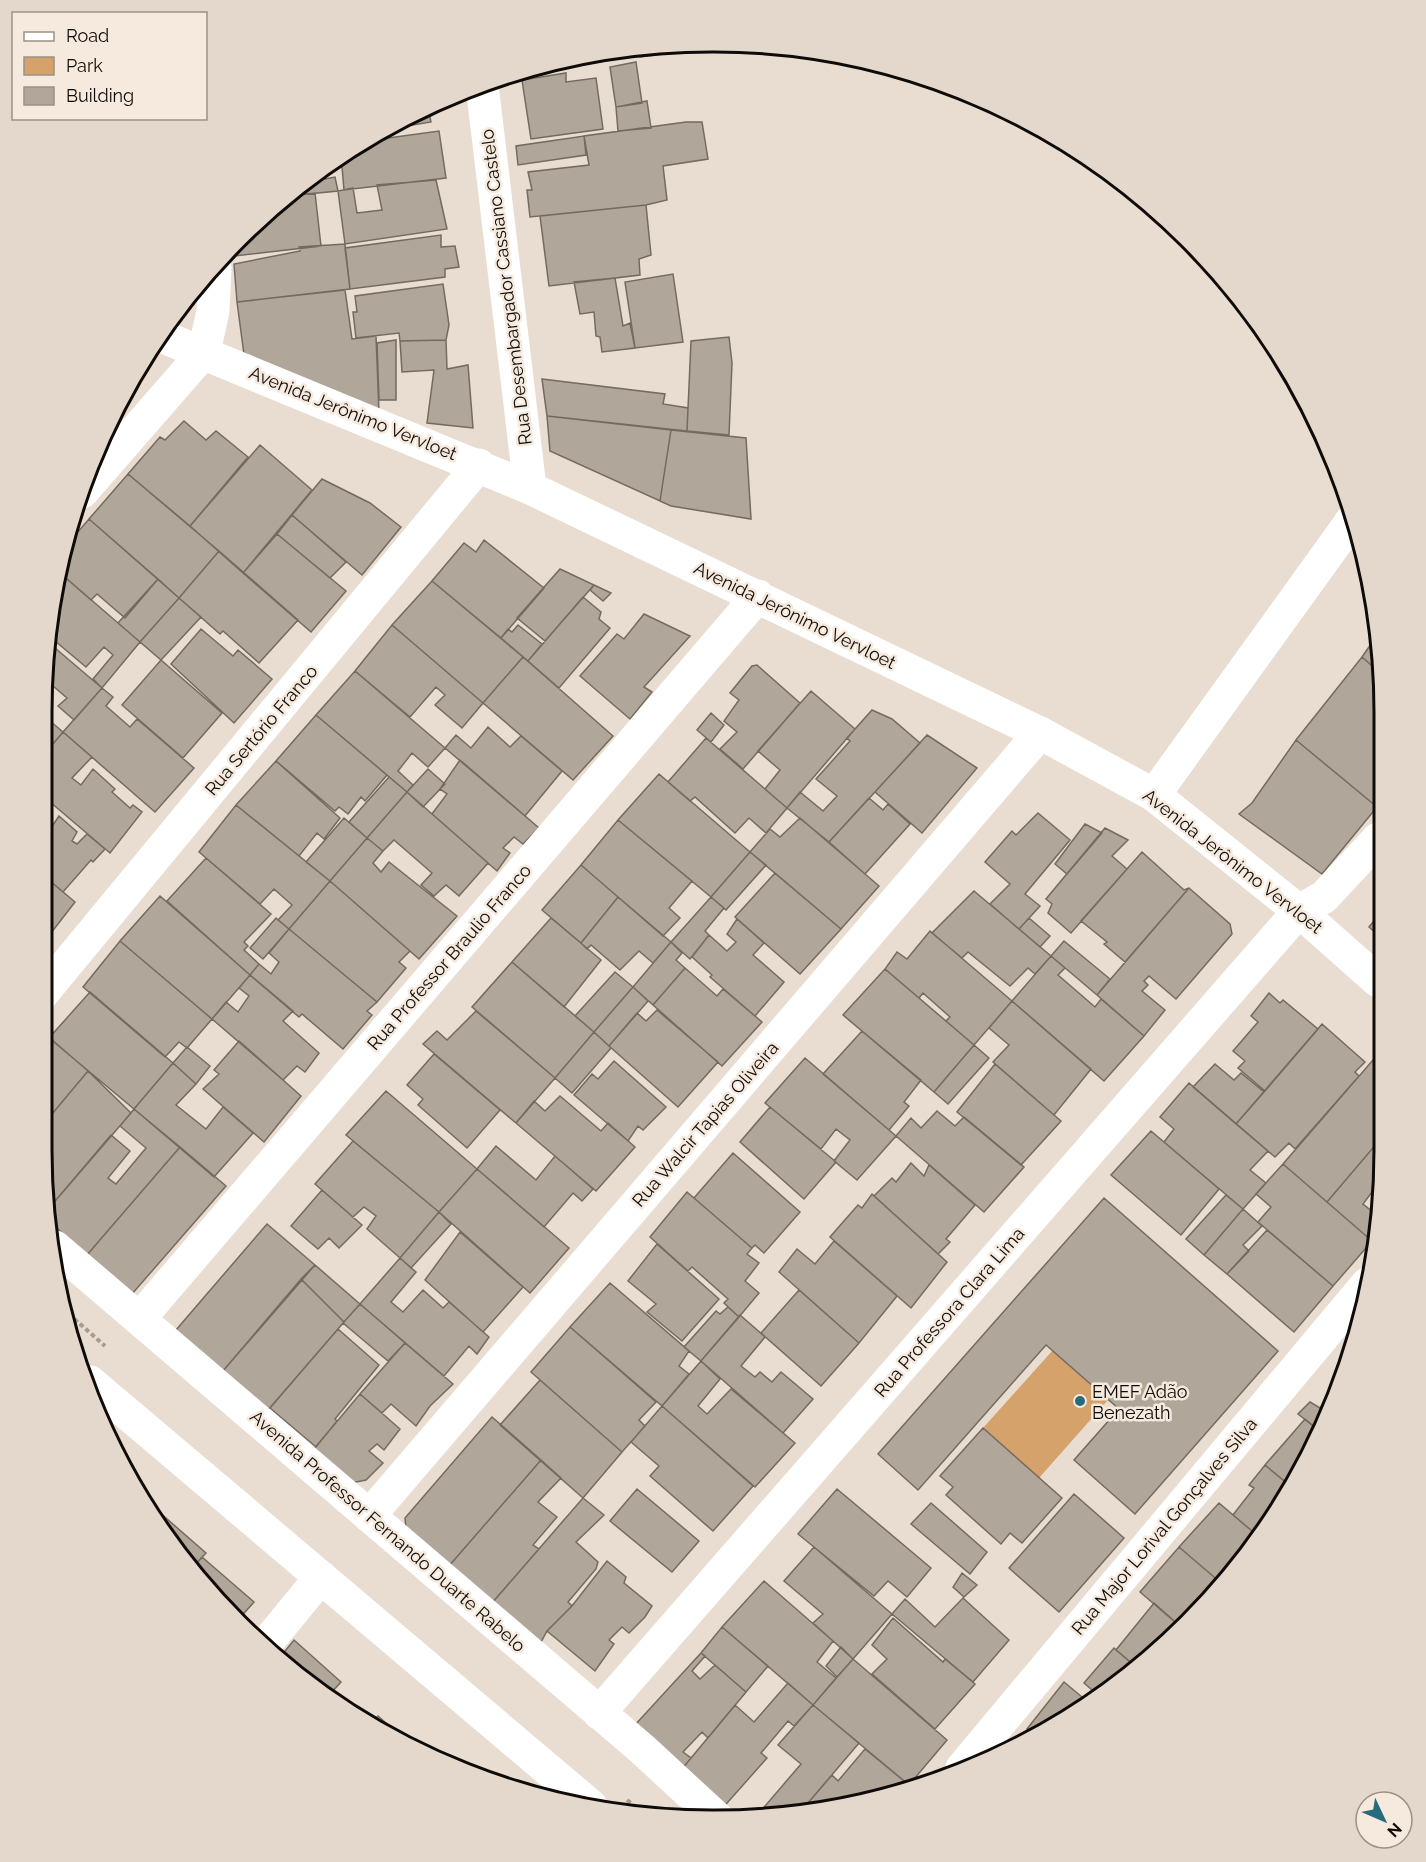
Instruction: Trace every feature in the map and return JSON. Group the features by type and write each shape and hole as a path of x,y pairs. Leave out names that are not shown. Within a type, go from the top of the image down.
{"street":[{"name":"Rua Desembargador Cassiano Castelo","path":"483,95 530,488"},
{"path":"98,474 204,352 213,311 214,280"},
{"name":"Avenida Jerônimo Vervloet","path":"169,339 530,488 1040,733 1154,795 1299,911 1374,977"},
{"name":"Rua Sertório Franco","path":"52,982 479,465"},
{"path":"1154,795 1347,528"},
{"name":"Rua Professor Braulio Franco","path":"140,1318 758,596"},
{"name":"Rua Walcir Tapias Oliveira","path":"369,1516 1040,733"},
{"name":"Rua Professora Clara Lima","path":"599,1713 1299,911 1323,897 1374,847"},
{"name":"Avenida Professor Fernando Duarte Rabelo","path":"61,1252 599,1713 699,1809"},
{"name":"Rua Major Lorival Gonçalves Silva","path":"972,1756 1357,1296"},
{"path":"98,1389 579,1796"},
{"path":"270,1639 321,1577"}],"green space":[{"path":"1053,1350 1108,1400 1039,1478 983,1428"}],"building":[{"path":"636,62 642,103 616,107 610,67"},
{"path":"566,73 566,82 596,78 603,129 531,139 522,81"},
{"path":"647,101 651,128 618,131 616,107"},
{"path":"430,117 431,122 414,125"},
{"path":"686,122 702,122 708,159 663,166 667,200 646,205 530,217 527,190 532,190 528,172 589,165 584,136"},
{"path":"439,131 446,178 344,190 342,167 389,138"},
{"path":"584,136 586,155 518,165 516,146"},
{"path":"335,177 338,191 305,194 325,179"},
{"path":"436,180 447,229 345,244 338,191 353,188 357,213 382,210 377,185"},
{"path":"315,193 321,246 237,256 278,216 305,194"},
{"path":"646,205 651,255 639,259 640,275 549,286 540,216"},
{"path":"441,235 441,247 455,246 459,267 445,269 445,277 350,289 345,248"},
{"path":"345,244 350,289 237,302 234,264 300,251 299,247"},
{"path":"673,274 683,342 635,348 625,282"},
{"path":"615,278 623,326 630,323 635,348 602,352 600,337 596,336 594,312 580,314 574,282"},
{"path":"443,284 449,325 446,340 400,341 399,333 356,338 353,312 357,312 355,296"},
{"path":"345,290 352,339 376,336 379,413 245,362 237,302"},
{"path":"729,337 732,363 729,435 687,431 691,341"},
{"path":"396,340 396,400 379,400 377,343"},
{"path":"446,340 447,369 468,365 473,428 427,423 434,370 402,372 400,341"},
{"path":"542,379 665,394 663,404 688,408 687,431 547,416"},
{"path":"547,416 671,430 660,501 550,451"},
{"path":"184,421 206,440 216,431 248,457 190,526 128,474 160,437 165,440"},
{"path":"671,430 746,438 751,519 671,506 660,501"},
{"path":"260,445 312,490 243,573 190,526"},
{"path":"128,474 219,551 179,598 89,519"},
{"path":"322,479 370,503 401,527 362,575 292,515"},
{"path":"292,515 346,562 330,578 277,534"},
{"path":"89,519 158,579 125,618 97,594 91,600 66,578 78,531"},
{"path":"277,534 346,591 311,632 243,573"},
{"path":"484,540 544,588 501,638 432,581 464,543 476,552"},
{"path":"219,551 298,620 259,663 223,631 220,634 179,598"},
{"path":"560,569 594,585 545,641 517,618"},
{"path":"66,578 140,642 102,688 93,679 113,655 104,647 86,667 57,642"},
{"path":"158,579 179,598 140,642 118,623"},
{"path":"432,581 523,657 483,703 392,625"},
{"path":"594,585 611,593 603,601 590,590"},
{"path":"583,597 601,612 599,619 610,628 559,688 528,661"},
{"path":"179,598 201,617 161,660 140,642"},
{"path":"644,614 690,636 644,687 652,692 630,719 580,676 617,634 624,639"},
{"path":"392,625 483,703 462,728 435,705 445,695 436,687 410,717 355,671"},
{"path":"518,625 542,644 528,661 501,638 508,629 512,632"},
{"path":"201,629 233,656 238,650 272,679 234,723 171,664"},
{"path":"1370,646 1372,665 1362,657"},
{"path":"56,649 102,688 74,720 58,706 67,698 53,686"},
{"path":"523,657 613,736 573,780 483,703"},
{"path":"1362,657 1372,665 1374,805 1296,740"},
{"path":"161,660 222,713 183,758 122,705"},
{"path":"757,665 800,703 743,769 720,749 737,732 724,721 739,700 730,693 752,666"},
{"path":"355,671 445,748 428,767 412,753 398,771 413,785 407,792 316,715"},
{"path":"102,688 113,697 106,706 130,727 137,719 194,768 155,812 63,732"},
{"path":"811,691 855,729 787,808 765,789 780,770 758,751"},
{"path":"872,710 892,719 920,743 829,842 787,808 800,792 823,811 837,796 816,779 850,741 847,738"},
{"path":"711,713 724,725 711,742 697,730"},
{"path":"316,715 387,775 365,801 361,797 348,814 339,807 335,811 276,761"},
{"path":"52,723 63,732 52,745"},
{"path":"488,727 510,747 521,736 562,771 525,816 445,748 456,735 471,748"},
{"path":"63,732 92,757 72,778 81,785 93,769 115,789 112,792 130,808 133,805 142,812 110,853 52,804 52,745"},
{"path":"927,735 977,768 922,833 875,792"},
{"path":"706,738 787,808 766,833 749,818 735,833 695,797 690,801 668,782"},
{"path":"1296,740 1374,805 1374,811 1322,874 1239,814 1252,803"},
{"path":"460,760 539,828 523,844 514,837 503,848 510,853 497,871 432,814 447,794 440,789"},
{"path":"276,761 340,818 324,839 317,833 299,856 236,805"},
{"path":"428,769 445,784 423,807 407,792"},
{"path":"659,774 750,852 711,897 618,820"},
{"path":"389,777 407,792 367,838 349,822"},
{"path":"407,792 488,863 459,896 446,885 434,896 421,885 432,873 394,840 383,851 367,838"},
{"path":"869,798 883,810 888,804 910,824 865,874 829,842"},
{"path":"236,805 330,881 289,929 278,920 292,905 274,889 260,904 199,852"},
{"path":"1038,813 1070,840 1025,894 1040,906 1019,929 990,904 1010,884 985,862 1012,831 1016,835"},
{"path":"59,816 77,832 72,841 77,844 87,834 105,849 93,862 91,860 63,892 52,883 52,826"},
{"path":"344,818 367,838 330,881 306,862"},
{"path":"800,818 879,886 841,929 750,852 770,829 780,837"},
{"path":"618,820 692,881 669,908 680,918 663,936 581,865"},
{"path":"1085,824 1102,833 1067,874 1055,864"},
{"path":"1105,828 1128,840 1112,856 1127,869 1071,933 1048,913 1052,904 1046,899"},
{"path":"367,838 383,851 373,863 381,872 389,862 457,916 419,959 330,881"},
{"path":"750,852 766,865 726,910 711,897"},
{"path":"1142,852 1184,890 1189,888 1125,962 1104,944 1107,942 1081,921"},
{"path":"206,858 271,914 244,942 248,946 244,950 259,964 250,975 167,901"},
{"path":"581,865 618,897 581,943 542,910"},
{"path":"775,873 841,929 800,974 735,917"},
{"path":"330,881 410,951 399,962 406,968 377,1002 289,929"},
{"path":"52,883 75,902 52,932"},
{"path":"1189,888 1230,924 1232,934 1176,999 1149,976 1144,981 1148,985 1142,991 1165,1010 1144,1036 1097,995"},
{"path":"974,891 1051,956 1035,974 1028,968 1010,986 968,952 962,958 932,933"},
{"path":"160,896 250,975 212,1019 120,941"},
{"path":"618,897 671,942 653,963 639,951 620,970 591,945 587,949 581,943"},
{"path":"711,897 724,908 705,931 709,935 690,959 671,942"},
{"path":"276,918 289,929 263,959 250,948"},
{"path":"551,918 601,960 564,1007 512,962"},
{"path":"1029,918 1050,936 1040,947 1019,929"},
{"path":"737,919 764,943 753,955 784,982 755,1016 710,977 712,975 692,957 709,935 727,951 736,942 727,934"},
{"path":"1374,921 1374,931 1369,927"},
{"path":"289,929 377,1002 367,1011 372,1015 343,1049 302,1014 299,1017 250,975 259,964 271,974 279,962 269,953"},
{"path":"930,931 1012,1001 974,1045 946,1021 950,1017 923,993 919,998 885,969 897,952 907,959"},
{"path":"120,941 212,1019 187,1048 179,1042 165,1057 83,987"},
{"path":"1064,941 1110,979 1097,995 1051,956"},
{"path":"671,942 682,953 676,960 685,968 653,1005 633,987"},
{"path":"1051,956 1065,968 1058,975 1095,1007 1101,999 1144,1036 1104,1081 1012,1001"},
{"path":"512,962 594,1032 555,1078 472,1007"},
{"path":"685,968 717,996 723,989 762,1022 722,1066 653,1005"},
{"path":"885,969 974,1045 934,1092 843,1015"},
{"path":"615,972 633,987 594,1032 575,1016"},
{"path":"250,975 293,1011 283,1021 319,1053 305,1072 297,1066 283,1080 212,1019 226,1002 238,1012 249,996 239,988"},
{"path":"633,987 648,1001 609,1046 594,1032"},
{"path":"90,992 173,1063 134,1109 52,1041 52,1035"},
{"path":"1269,993 1280,1003 1283,1000 1318,1029 1265,1091 1238,1068 1245,1061 1233,1051 1258,1022 1251,1016"},
{"path":"1012,1001 1091,1069 1054,1115 993,1062 1009,1045 989,1028"},
{"path":"657,1010 718,1062 678,1107 609,1046 637,1013 646,1021"},
{"path":"476,1011 555,1078 516,1123 423,1044 437,1031 447,1040"},
{"path":"1322,1024 1365,1062 1355,1072 1359,1076 1295,1149 1289,1143 1275,1157 1236,1124"},
{"path":"862,1031 921,1080 904,1102 909,1106 889,1130 823,1074"},
{"path":"594,1032 611,1048 572,1093 555,1078"},
{"path":"52,1040 88,1071 52,1114"},
{"path":"239,1041 301,1096 264,1142 203,1089 219,1074 214,1070"},
{"path":"974,1045 989,1058 948,1104 934,1092"},
{"path":"187,1047 210,1066 196,1084 173,1063"},
{"path":"434,1054 500,1110 467,1148 418,1105 423,1099 407,1085"},
{"path":"805,1058 896,1136 857,1180 834,1161 850,1140 836,1129 821,1149 765,1103"},
{"path":"614,1061 666,1107 643,1130 638,1126 628,1141 574,1095 592,1074 598,1079"},
{"path":"1374,1061 1374,1147 1327,1202 1283,1164"},
{"path":"173,1063 196,1084 176,1105 206,1129 223,1107 253,1133 214,1177 134,1109"},
{"path":"995,1064 1061,1121 1021,1165 957,1112"},
{"path":"1215,1064 1234,1080 1241,1073 1264,1092 1236,1124 1193,1087"},
{"path":"88,1071 131,1113 55,1201 52,1149 52,1114"},
{"path":"1189,1083 1268,1151 1250,1170 1266,1183 1243,1209 1164,1142 1174,1129 1160,1117"},
{"path":"386,1091 477,1169 439,1212 346,1135"},
{"path":"560,1096 601,1131 608,1123 635,1147 596,1191 516,1123 534,1101 545,1111"},
{"path":"770,1107 836,1162 804,1199 740,1142"},
{"path":"134,1109 180,1147 87,1255 57,1229 55,1201 111,1135 130,1151 108,1178 116,1184 146,1148 120,1126"},
{"path":"937,1111 955,1126 964,1117 1024,1167 984,1212 896,1136 911,1118 921,1128"},
{"path":"1151,1131 1219,1189 1181,1235 1111,1175"},
{"path":"353,1141 439,1212 400,1258 367,1229 376,1216 364,1207 353,1217 315,1184"},
{"path":"496,1146 536,1180 555,1156 593,1189 582,1201 573,1193 544,1227 477,1169"},
{"path":"180,1147 226,1186 132,1294 87,1255"},
{"path":"1374,1147 1372,1192 1363,1204 1370,1210 1368,1237 1327,1202"},
{"path":"733,1153 800,1212 764,1253 755,1245 752,1248 694,1198"},
{"path":"911,1163 924,1176 929,1165 975,1205 946,1239 950,1242 938,1254 874,1196 892,1178 896,1182"},
{"path":"1283,1164 1368,1237 1366,1248 1333,1286 1258,1222 1271,1207 1256,1194"},
{"path":"477,1169 569,1248 530,1293 439,1212"},
{"path":"322,1190 362,1225 339,1248 329,1238 318,1249 291,1226"},
{"path":"687,1192 752,1248 747,1254 759,1263 745,1281 759,1293 739,1317 724,1303 728,1299 692,1267 688,1271 650,1237"},
{"path":"872,1194 947,1262 911,1308 830,1237 858,1205 862,1208"},
{"path":"1226,1195 1243,1209 1204,1255 1186,1239"},
{"path":"1104,1198 1278,1351 1135,1514 1074,1460 1119,1409 1046,1345 918,1490 878,1454"},
{"path":"1243,1209 1262,1226 1243,1245 1249,1251 1227,1274 1204,1255"},
{"path":"439,1212 451,1224 411,1268 400,1258"},
{"path":"267,1224 315,1265 223,1371 176,1330"},
{"path":"1267,1230 1333,1286 1294,1332 1227,1274"},
{"path":"460,1232 523,1287 483,1332 425,1280"},
{"path":"834,1241 897,1296 859,1343 779,1272 797,1249 815,1264"},
{"path":"657,1244 719,1299 682,1341 647,1312 656,1304 628,1281"},
{"path":"400,1258 416,1272 391,1302 403,1312 423,1290 443,1308 449,1302 489,1337 477,1354 469,1346 444,1376 360,1304"},
{"path":"315,1265 360,1304 344,1322 301,1279"},
{"path":"301,1279 344,1322 268,1410 223,1371"},
{"path":"610,1283 689,1351 679,1366 689,1374 662,1406 570,1327"},
{"path":"799,1290 859,1343 821,1386 761,1333"},
{"path":"360,1304 405,1343 388,1361 343,1323"},
{"path":"728,1307 739,1317 701,1361 684,1347 716,1311 720,1314"},
{"path":"740,1315 765,1337 741,1366 755,1377 760,1372 772,1382 781,1372 813,1399 783,1433 701,1361"},
{"path":"570,1327 656,1402 639,1420 645,1426 622,1452 531,1372"},
{"path":"338,1329 379,1365 335,1419 337,1421 316,1447 270,1408"},
{"path":"405,1343 453,1384 430,1406 416,1426 391,1404 382,1413 360,1394"},
{"path":"701,1361 720,1379 698,1406 707,1414 731,1389 795,1443 755,1487 662,1406"},
{"path":"540,1380 622,1452 583,1498 500,1425"},
{"path":"360,1394 400,1429 384,1450 377,1444 369,1451 383,1463 366,1480 351,1483 313,1450"},
{"path":"1310,1402 1320,1408 1312,1425 1298,1414"},
{"path":"662,1406 753,1486 713,1531 650,1476 659,1466 631,1442"},
{"path":"492,1417 541,1460 449,1566 406,1529 405,1518"},
{"path":"1305,1419 1312,1425 1284,1481 1265,1465"},
{"path":"983,1428 1062,1498 1022,1543 1010,1533 1001,1544 946,1495 953,1487 940,1476"},
{"path":"541,1460 561,1478 538,1502 557,1517 533,1545 539,1549 492,1603 449,1566"},
{"path":"1265,1465 1284,1481 1252,1531 1233,1515 1254,1488 1249,1485"},
{"path":"637,1489 699,1541 672,1572 610,1521"},
{"path":"837,1489 931,1568 907,1597 888,1581 874,1596 798,1534"},
{"path":"1074,1494 1124,1538 1059,1612 1009,1568"},
{"path":"583,1498 604,1515 576,1542 598,1562 596,1569 568,1602 572,1606 547,1631 541,1642 492,1603"},
{"path":"931,1503 987,1552 970,1574 911,1524"},
{"path":"1219,1503 1252,1531 1215,1578 1179,1547"},
{"path":"165,1517 206,1553 198,1562"},
{"path":"814,1547 892,1614 853,1659 813,1623 823,1614 784,1581"},
{"path":"1179,1547 1215,1578 1174,1621 1140,1592"},
{"path":"202,1557 254,1602 244,1614 216,1584 198,1562"},
{"path":"607,1561 626,1577 624,1583 652,1606 645,1617 629,1633 622,1627 609,1640 614,1644 595,1671 547,1631 572,1606"},
{"path":"962,1573 977,1585 964,1597 953,1587"},
{"path":"764,1581 833,1641 817,1662 836,1678 813,1705 722,1627"},
{"path":"963,1598 1009,1640 973,1682 892,1614 905,1599 935,1627"},
{"path":"1154,1603 1174,1621 1129,1661 1116,1650"},
{"path":"893,1618 943,1662 945,1659 975,1684 935,1729 872,1674 887,1659 872,1645"},
{"path":"722,1627 768,1666 746,1692 701,1653"},
{"path":"294,1640 341,1682 334,1690 285,1651"},
{"path":"841,1647 853,1659 837,1677 826,1666"},
{"path":"1114,1648 1129,1661 1092,1690 1084,1683"},
{"path":"701,1653 705,1656 692,1671 700,1679 715,1665 746,1692 708,1738 702,1732 683,1752 691,1758 677,1775 634,1726"},
{"path":"853,1659 947,1740 916,1777 904,1781 813,1705"},
{"path":"1064,1682 1082,1697 1043,1721 1027,1729"},
{"path":"788,1683 813,1705 794,1726 788,1721 761,1753 767,1758 721,1810 718,1810 677,1775 735,1705 754,1722"},
{"path":"813,1705 859,1743 808,1802 764,1807 801,1764 778,1745"},
{"path":"865,1749 904,1781 842,1797 808,1802 832,1775 838,1781"}],"place":[{"name":"EMEF Adão Benezath","path":"1080,1401"}]}
